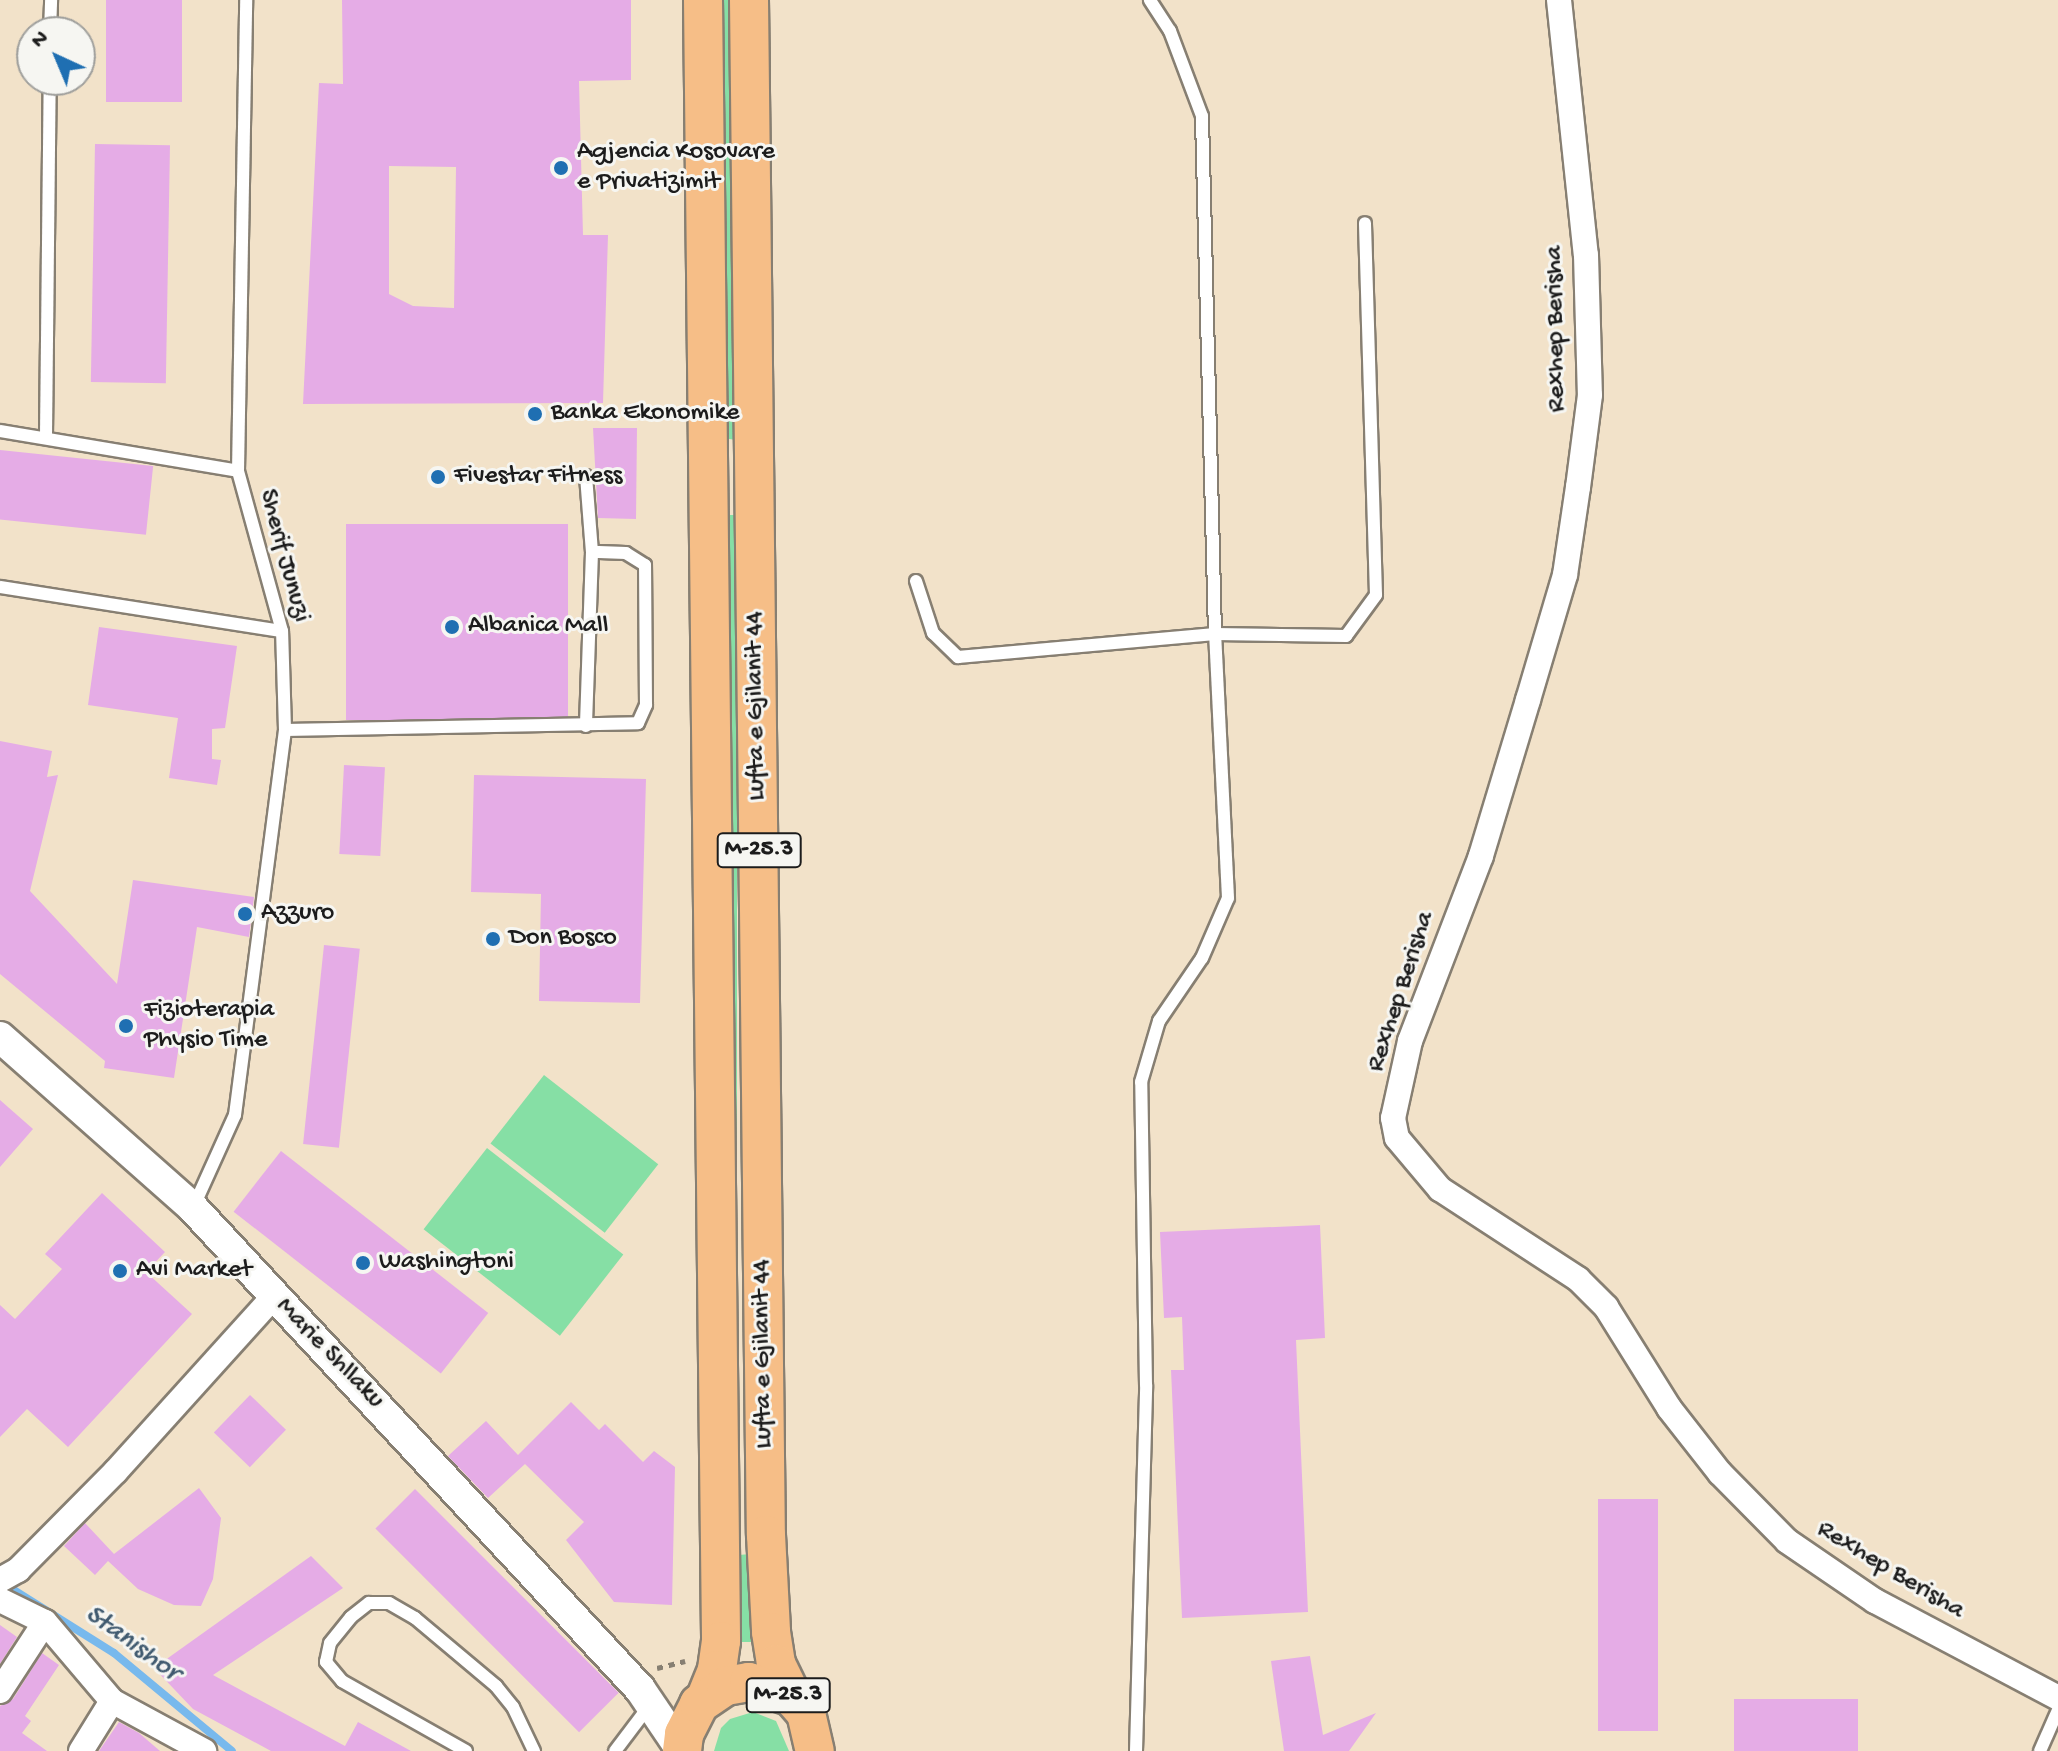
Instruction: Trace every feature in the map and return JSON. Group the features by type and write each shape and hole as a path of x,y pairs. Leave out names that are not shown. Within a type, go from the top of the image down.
{"main road":[{"name":"Lufta e Gjilanit 44","path":"702,1701 717,1670 721,1641 703,0"},
{"name":"Lufta e Gjilanit 44","path":"749,0 766,1535 773,1642 792,1697"},
{"name":"M-25.3","path":"682,1751 684,1734 702,1701 726,1686 749,1682 792,1697 806,1713 815,1751"}],"street":[{"name":"Rexhep Berisha","path":"1559,0 1586,255 1590,395 1576,502 1565,575 1485,842 1410,1041 1393,1118 1397,1138 1440,1189 1578,1279 1606,1307 1669,1408 1720,1473 1787,1541 1875,1601 2058,1698"},
{"name":"Marie Shllaku","path":"6,1051 193,1208 646,1696 682,1751"},
{"path":"9,1575 274,1296"},
{"path":"0,1600 45,1622 112,1701 204,1751"},
{"path":"0,1691 45,1622"},
{"path":"646,1696 702,1701"},
{"path":"81,1751 112,1701"}],"lane":[{"name":"Sherif Junuzi","path":"193,1208 235,1115 285,730 282,631 238,471 246,0"},
{"path":"1136,1751 1146,1385 1141,1082 1159,1021 1202,958 1228,898 1215,634 1202,116 1170,31 1150,0"},
{"path":"46,435 50,96"},
{"path":"916,581 933,633 958,657 1215,634 1346,636 1376,595 1365,223"},
{"path":"0,431 46,435 238,471"},
{"path":"586,476 592,552 586,726"},
{"path":"285,730 628,727 638,723 646,705 645,565 626,553 592,552"},
{"path":"0,587 282,631"},
{"path":"466,1751 342,1681 326,1662 330,1643 369,1603 389,1603 415,1618 496,1686 513,1707 534,1751"},
{"path":"615,1751 646,1696"},
{"path":"2040,1751 2058,1710"}],"green space":[{"path":"719,0 735,0 736,440 723,438"},
{"path":"723,515 737,515 737,1518 723,1518"},
{"path":"544,1075 658,1164 605,1233 490,1144"},
{"path":"487,1148 623,1255 560,1336 424,1229"},
{"path":"750,1554 754,1642 741,1642 739,1555"},
{"path":"753,1712 776,1721 789,1751 714,1751 721,1728 730,1719"}],"building":[{"path":"106,0 182,0 182,102 106,102"},
{"path":"342,0 631,0 631,80 579,81 583,235 608,235 603,403 303,404 319,83 343,84","holes":["389,166 456,167 454,308 413,306 389,294"]},
{"path":"95,144 170,145 166,383 91,382"},
{"path":"593,428 637,428 636,519 598,518"},
{"path":"0,450 153,466 146,535 0,519"},
{"name":"Albanica Mall","path":"346,524 568,524 568,720 346,720"},
{"path":"99,627 237,646 225,728 212,729 212,759 221,760 217,785 169,778 178,718 88,705"},
{"path":"0,741 52,751 47,777 58,775 30,891 117,984 133,880 254,897 249,937 197,927 174,1078 104,1068 105,1061 0,974"},
{"path":"344,765 385,767 380,856 339,854"},
{"path":"474,775 646,779 640,1003 539,1001 541,894 471,892"},
{"path":"324,945 360,949 339,1148 303,1144"},
{"path":"0,1100 33,1129 0,1167"},
{"name":"Washingtoni","path":"281,1151 488,1313 441,1374 234,1212"},
{"path":"102,1193 165,1252 146,1272 192,1314 68,1447 27,1409 0,1437 0,1305 15,1319 62,1269 45,1254"},
{"path":"1320,1225 1325,1338 1296,1340 1308,1612 1182,1618 1171,1370 1184,1370 1182,1317 1164,1318 1160,1232"},
{"path":"250,1395 286,1430 250,1467 214,1432"},
{"path":"571,1402 599,1430 605,1424 643,1462 654,1451 675,1467 672,1605 614,1602 566,1540 584,1522 525,1464 488,1498 448,1456 486,1421 518,1455"},
{"path":"199,1488 221,1518 213,1579 201,1606 174,1605 138,1589 108,1561 95,1575 64,1546 85,1523 114,1554"},
{"path":"415,1489 619,1693 579,1732 375,1529"},
{"path":"1598,1499 1658,1499 1658,1731 1598,1731"},
{"path":"311,1556 343,1588 213,1675 345,1746 358,1722 411,1751 271,1751 193,1709 154,1668"},
{"path":"0,1625 17,1637 0,1664"},
{"path":"42,1653 59,1665 25,1716 31,1721 22,1733 47,1751 0,1751 0,1706 13,1699"},
{"path":"1310,1656 1323,1735 1376,1713 1349,1751 1284,1751 1271,1661"},
{"path":"1734,1699 1858,1699 1858,1751 1734,1751"},
{"path":"119,1722 139,1733 160,1751 99,1751"}],"waterway":[{"name":"Stanishor","path":"4,1584 114,1653 232,1751"}],"place":[{"name":"Agjencia Kosovare e Privatizimit","path":"561,168"},
{"name":"Banka Ekonomike","path":"535,414"},
{"name":"Fivestar Fitness","path":"438,477"},
{"name":"Albanica Mall","path":"452,627"},
{"name":"Azzuro","path":"245,914"},
{"name":"Don Bosco","path":"493,939"},
{"name":"Fizioterapia Physio Time","path":"126,1026"},
{"name":"Washingtoni","path":"363,1263"},
{"name":"Avi Market","path":"120,1271"}]}
